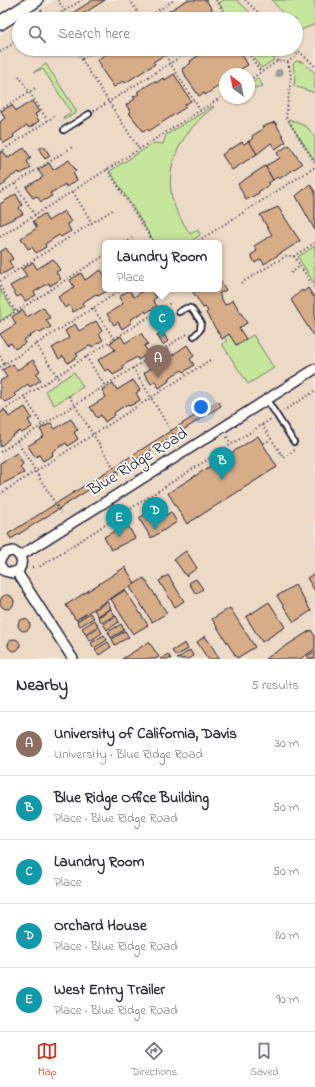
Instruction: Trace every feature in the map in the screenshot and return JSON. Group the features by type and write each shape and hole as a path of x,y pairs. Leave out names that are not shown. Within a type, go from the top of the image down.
{"main road":[{"path":"17,12 36,0"},
{"path":"0,23 12,15"}],"street":[{"name":"Blue Ridge Road","path":"20,556 315,370"},
{"path":"13,551 20,556 22,565 17,572 8,573 1,560 13,551"},
{"path":"17,572 73,659"}],"lane":[{"path":"64,130 89,114"},
{"path":"179,312 186,308 191,308 201,322 200,330 193,334"},
{"path":"266,400 294,442"}],"path":[{"path":"58,0 64,11 82,0"},
{"path":"130,0 138,12"},
{"path":"154,12 174,0"},
{"path":"220,0 217,1 224,12"},
{"path":"245,0 258,12"},
{"path":"0,52 12,44"},
{"path":"303,55 315,66"},
{"path":"80,56 139,149"},
{"path":"82,59 86,56"},
{"path":"165,56 200,110"},
{"path":"89,114 183,56"},
{"path":"251,56 261,72"},
{"path":"277,56 278,61"},
{"path":"255,76 278,61 288,62 295,56"},
{"path":"288,62 291,72 287,120 315,163"},
{"path":"19,76 48,121"},
{"path":"0,110 37,87"},
{"path":"0,237 219,99"},
{"path":"0,152 55,116"},
{"path":"0,193 74,146"},
{"path":"200,240 315,167"},
{"path":"107,169 152,240"},
{"path":"15,184 35,215"},
{"path":"72,191 92,223"},
{"path":"0,281 114,209"},
{"path":"241,283 286,256 294,256 315,242"},
{"path":"294,256 315,289"},
{"path":"0,322 102,257"},
{"path":"291,274 300,266"},
{"path":"0,286 16,312"},
{"path":"0,367 118,292"},
{"path":"0,412 172,302"},
{"path":"93,308 114,339"},
{"path":"0,452 133,368 193,334"},
{"path":"36,344 60,381"},
{"path":"0,356 5,364"},
{"path":"86,356 105,386"},
{"path":"0,494 210,360"},
{"path":"133,368 176,439"},
{"path":"32,567 39,567 315,391"},
{"path":"24,396 42,425"},
{"path":"69,396 119,476"},
{"path":"262,425 284,458 298,448"},
{"path":"227,436 232,444"},
{"path":"264,443 271,439"},
{"path":"17,441 61,512"}],"shaded area":[{"path":"55,0 315,0 315,659 0,659 0,35 12,27 12,56 303,56 303,12 36,12"}],"green space":[{"path":"224,0 237,0 250,12 225,12 219,3"},
{"path":"272,0 315,0 315,24 303,29 303,12 281,12"},
{"path":"253,56 274,56 274,60 261,68"},
{"path":"296,61 303,62 315,73 315,93 294,86 295,78 293,64"},
{"path":"46,64 76,110 76,113 65,119 63,117 71,112 43,69 34,72"},
{"path":"258,78 263,86 255,88 255,80"},
{"path":"213,106 214,107 203,116 184,138 177,151 170,178 171,192 178,214 190,234 198,230 200,235 193,240 153,240 110,171 154,143 163,144 166,135"},
{"path":"289,119 307,127 315,137 315,161 289,122"},
{"path":"315,246 315,285 298,257"},
{"path":"0,289 14,312 0,321"},
{"path":"229,334 236,345 253,335 274,368 248,384 222,344 227,341 224,337"},
{"path":"74,372 83,387 54,405 45,391"}],"building":[{"path":"93,0 105,0 86,12 74,12"},
{"path":"187,0 206,0 214,12 168,12"},
{"path":"103,56 163,56 153,62 155,64 125,83 123,81 114,87 97,60"},
{"path":"198,56 243,56 248,65 243,68 219,68 219,86 205,95 204,93 199,96 182,69 191,63 190,61"},
{"path":"174,74 191,101 184,105 186,107 149,131 147,129 143,131 129,113 131,112 126,105 135,99 133,97 139,94 137,92 155,81 156,83 163,78 165,80"},
{"path":"32,101 39,112 35,114 39,121 29,128 27,125 13,135 14,137 4,143 0,137 0,122 5,118 1,111 12,105 16,111"},
{"path":"275,122 286,142 275,149 271,143 257,154 249,141 253,138 252,136 263,129 262,127"},
{"path":"249,141 257,154 232,170 222,155 230,148 231,149 242,142 244,144"},
{"path":"289,145 302,164 279,179 277,177 273,180 265,166 280,158 277,153"},
{"path":"44,146 50,156 45,159 39,149"},
{"path":"24,148 31,158 27,161 31,168 20,174 19,172 12,176 0,187 0,153 3,151 8,158"},
{"path":"69,160 76,171 73,173 77,180 66,187 65,184 50,193 52,196 41,202 37,196 33,198 26,187 43,177 38,170 49,163 53,170"},
{"path":"265,166 273,180 268,183 269,185 258,192 259,193 246,200 238,184"},
{"path":"310,184 315,192 315,230 296,196"},
{"path":"16,194 22,205 19,208 23,214 0,225 0,204"},
{"path":"278,207 300,241 264,264 261,259 255,263 251,255 257,251 254,246 272,235 260,215"},
{"path":"64,211 71,222 67,224 71,231 61,237 59,235 45,244 46,247 36,253 32,247 28,249 21,238 37,228 33,221 44,214 48,221"},
{"path":"6,248 13,259 9,261 13,268 2,274 0,273 0,252"},
{"path":"53,259 60,270 56,272 61,279 50,286 49,283 34,292 36,295 25,301 21,295 17,297 10,286 27,276 22,269 33,262 37,269"},
{"path":"101,270 102,292 105,292 98,296 96,294 82,303 84,306 73,312 69,305 65,308 58,297 74,287 70,280 81,273 85,280"},
{"path":"222,284 226,290 219,294 225,305 233,300 247,323 239,328 246,339 236,345 229,334 222,339 206,313 208,311 205,307 203,308 193,292 222,292"},
{"path":"308,288 313,296 315,295 315,334 313,335 291,300 302,290 303,292"},
{"path":"126,292 130,292 134,297 142,292 153,292 157,297 153,300 157,306 130,320 132,322 122,329 118,322 114,325 107,314 123,304 119,297"},
{"path":"43,307 50,318 46,320 51,327 40,333 38,331 24,340 25,343 15,349 11,343 7,345 0,334 16,324 12,317 23,310 27,317"},
{"path":"96,321 102,331 99,334 103,340 76,354 78,356 68,363 63,356 59,359 52,348 69,338 65,331 75,324 79,331"},
{"path":"162,331 168,341 163,345 157,335"},
{"path":"141,333 148,344 144,346 149,353 138,360 137,357 122,366 124,369 113,375 109,369 105,371 98,360 115,350 110,343 121,336 125,343"},
{"path":"187,345 194,356 190,359 194,365 184,372 182,370 175,374 168,379 169,381 159,388 155,381 151,384 144,373 160,362 156,356 167,349 171,356"},
{"path":"33,360 40,371 36,374 41,380 30,387 28,384 14,394 16,396 5,402 0,397 0,381 7,377 2,370 13,364 17,370"},
{"path":"133,380 140,390 136,393 140,400 130,406 128,404 121,408 114,413 115,415 105,422 101,415 97,418 90,407 106,397 102,390 113,383 117,390"},
{"path":"218,401 221,406 11,539 8,534"},
{"path":"25,407 32,418 28,420 32,427 22,433 20,431 13,435 0,447 0,413 5,410 9,417"},
{"path":"71,419 78,430 74,432 78,439 68,446 66,443 52,452 53,455 43,461 39,455 35,457 28,446 44,436 40,429 51,423 55,429"},
{"path":"258,436 277,467 187,524 168,493"},
{"path":"17,453 23,464 20,467 24,473 0,485 0,463"},
{"path":"152,510 158,520 171,512 177,522 151,538 139,518"},
{"path":"127,524 135,538 111,550 104,537"},
{"path":"186,551 197,568 186,576 174,559"},
{"path":"125,567 135,583 76,620 66,605"},
{"path":"315,573 315,591 307,578"},
{"path":"168,575 184,601 175,607 159,581"},
{"path":"144,578 167,613 152,622 130,587"},
{"path":"196,579 203,589 196,594 189,583"},
{"path":"295,585 311,611 294,622 277,596"},
{"path":"125,590 148,625 133,634 111,599"},
{"path":"7,595 12,597 14,602 12,607 7,609 2,607 0,602 2,597"},
{"path":"107,602 111,608 98,616 94,610"},
{"path":"269,602 285,627 262,642 246,617"},
{"path":"230,608 255,647 237,658 212,619"},
{"path":"111,609 115,615 102,623 98,617"},
{"path":"90,613 94,618 80,626 77,621"},
{"path":"116,616 119,622 107,630 103,624"},
{"path":"22,619 26,619 30,625 26,631 22,631 18,627 18,623"},
{"path":"95,620 98,626 85,634 82,628"},
{"path":"121,624 124,630 111,638 108,632"},
{"path":"99,627 102,633 90,641 86,635"},
{"path":"311,630 315,636 315,649 300,659 265,659"},
{"path":"125,631 129,637 115,645 112,639"},
{"path":"104,635 107,640 94,648 91,643"},
{"path":"205,636 220,659 208,659 197,642"},
{"path":"12,639 16,639 20,645 16,651 12,651 8,647 8,643"},
{"path":"108,642 111,647 99,655 95,650"},
{"path":"149,642 159,657 156,659 122,659"},
{"path":"185,643 188,649 176,656 172,651"},
{"path":"190,650 193,656 188,659 177,659"},
{"path":"315,651 315,659 309,659 307,656"},
{"path":"168,654 171,659 160,659"}],"place":[{"name":"Laundry Room","path":"162,338"},
{"name":"University of California, Davis","path":"158,378"},
{"name":"Blue Ridge Office Building","path":"222,480"},
{"name":"Orchard House","path":"155,530"},
{"name":"West Entry Trailer","path":"119,537"}]}
